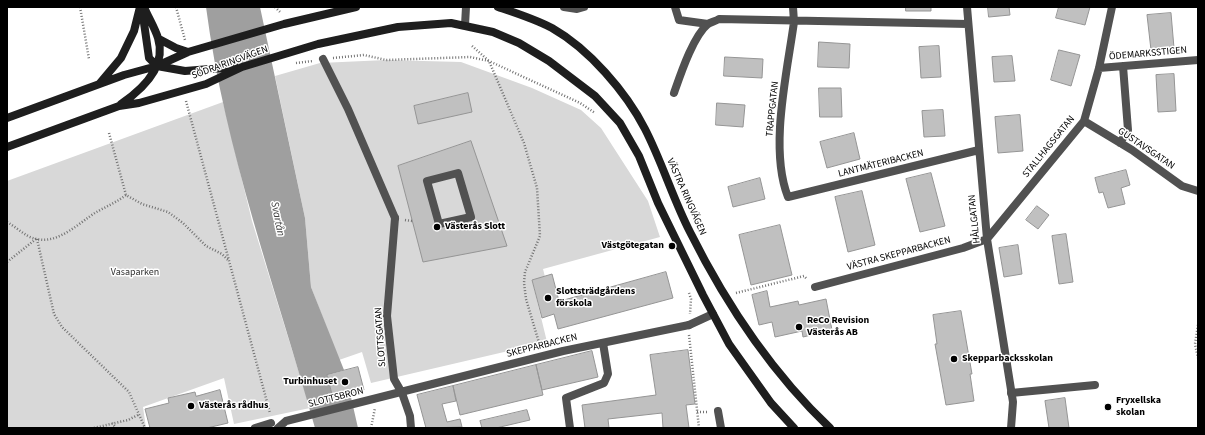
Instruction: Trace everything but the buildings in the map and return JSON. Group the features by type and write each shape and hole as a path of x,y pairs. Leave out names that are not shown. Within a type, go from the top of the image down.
{"main road":[{"path":"119,106 135,95 148,81 161,56 159,39 142,7"},
{"path":"142,7 149,58 157,66 185,71 242,67"},
{"path":"99,84 122,58 134,31 142,7"},
{"name":"SÖDRA RINGVÄGEN","path":"7,118 124,75 157,66 188,52 274,27 356,7"},
{"name":"VÄSTRA RINGVÄGEN","path":"498,7 551,28 568,40 598,66 630,101 646,130 690,232 725,296 773,366 830,428"},
{"name":"SÖDRA RINGVÄGEN","path":"7,147 119,106 139,103 215,80 242,67 318,44 398,27 450,24 465,25"},
{"path":"465,25 493,32 549,61 595,96 620,123 639,156 658,203 713,314 738,357 771,403 794,428"},
{"path":"159,39 176,48 188,52"}],"street":[{"path":"465,25 466,7"},
{"path":"564,7 577,9 584,7"},
{"path":"675,7 679,20 708,24"},
{"name":"TRAPPGATAN","path":"788,197 784,189 779,156 781,117 794,22 793,7"},
{"name":"HÅLLGATAN","path":"967,7 987,239 1011,394 1013,417 1011,428"},
{"name":"STALLHAGSGATAN","path":"987,239 1084,121 1099,68 1112,7"},
{"path":"674,93 683,68 699,36 708,24 719,19 794,22 968,24"},
{"name":"SLOTTSGATAN","path":"324,59 348,109 395,218 387,316 394,379 402,393 410,416 411,428"},
{"name":"ÖDEMARKSSTIGEN","path":"1099,68 1198,60"},
{"path":"1120,143 1128,130 1123,66"},
{"name":"GUSTAVSGATAN","path":"1084,121 1120,143 1182,186 1198,191"},
{"name":"LANTMÄTERIBACKEN","path":"788,197 979,150"},
{"path":"458,173 471,217 439,224 427,182 458,173"},
{"name":"VÄSTRA SKEPPARBACKEN","path":"815,287 963,248 987,239"},
{"name":"SKEPPARBACKEN","path":"402,393 543,356 689,325 713,314"},
{"path":"570,428 566,398 604,383 608,374 603,343"},
{"path":"1011,394 1095,385"},
{"name":"SLOTTSBRON","path":"278,428 286,421 402,393"},
{"path":"718,411 721,428"},
{"path":"255,428 271,423 270,428"}],"path":[{"path":"81,7 80,15 89,59"},
{"path":"275,7 280,12"},
{"path":"472,46 489,61 524,143 537,188 540,236 525,272 524,283 526,299 543,356"},
{"path":"292,64 364,55 386,60 464,57 489,61 580,103 599,118"},
{"path":"184,94 271,416"},
{"path":"109,133 126,195 142,204 168,212 183,223 206,246 222,254 229,260"},
{"path":"7,222 28,236 37,239 49,239 66,233 100,210 112,206 126,195"},
{"path":"7,262 37,239"},
{"path":"37,239 54,314 62,327 129,392 145,428"},
{"path":"725,296 804,276 815,287"},
{"path":"687,287 691,299 689,325 690,350 699,428"},
{"path":"691,299 703,295"},
{"path":"1198,326 1195,344 1198,358"},
{"path":"371,428 372,417 378,398"},
{"path":"94,428 138,415"},
{"path":"112,423 116,428"}],"green space":[{"path":"386,60 461,62 532,88 581,110 601,128 648,201 660,237 543,269 545,277 532,280 547,342 371,383 362,352 339,360 311,287 305,218 275,76 320,63"},
{"name":"Vasaparken","path":"223,102 252,221 310,408 234,424 224,378 143,407 146,428 7,428 7,181"}],"water":[{"name":"Svartån","path":"206,7 260,7 305,218 311,287 344,370 327,375 333,398 350,393 358,428 315,428 239,167 215,61"}],"place":[{"name":"Västerås Slott","path":"437,227"},
{"name":"Västgötegatan","path":"672,246"},
{"name":"Slottsträdgårdens förskola","path":"548,298"},
{"name":"ReCo Revision Västerås AB","path":"799,327"},
{"name":"Skepparbacksskolan","path":"954,359"},
{"name":"Turbinhuset","path":"345,382"},
{"name":"Västerås rådhus","path":"191,406"},
{"name":"Fryxellska skolan","path":"1108,407"}]}
